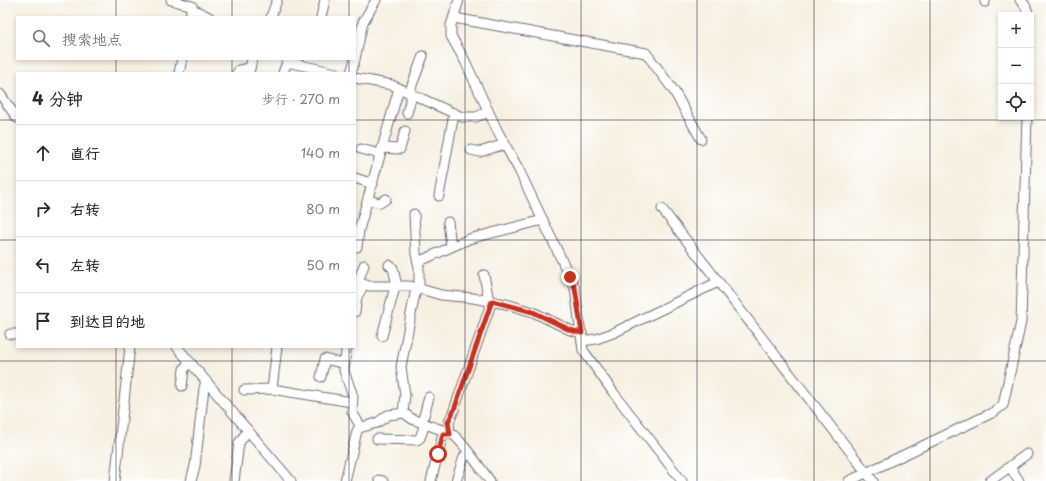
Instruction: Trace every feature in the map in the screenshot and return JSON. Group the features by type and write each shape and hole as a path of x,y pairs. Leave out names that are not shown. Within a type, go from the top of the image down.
{"street":[{"path":"171,0 192,6 190,14"},
{"path":"271,16 277,0"},
{"path":"321,16 325,0"},
{"path":"356,54 363,22 376,0"},
{"path":"459,0 451,29 451,36 465,61 488,112 543,220 575,288 583,350 593,366 682,481"},
{"path":"1020,0 1025,5 1028,12"},
{"path":"190,14 197,11 207,16"},
{"path":"454,18 646,53 674,91 701,138"},
{"path":"407,113 410,93 423,56"},
{"path":"179,72 182,60"},
{"path":"316,68 320,60"},
{"path":"351,72 355,60"},
{"path":"283,72 287,62 332,72"},
{"path":"238,72 239,70 250,67"},
{"path":"356,78 392,85 462,117 476,117 488,112"},
{"path":"357,247 359,230 369,200 399,88"},
{"path":"0,94 16,117"},
{"path":"439,196 454,113"},
{"path":"849,481 994,412 1002,405 1020,322 1028,120"},
{"path":"361,149 381,151 400,149 405,131"},
{"path":"471,150 480,152 505,144"},
{"path":"356,178 373,184"},
{"path":"369,200 380,203 386,199"},
{"path":"662,209 874,481"},
{"path":"403,413 405,395 401,367 418,289 418,262 416,254 414,214"},
{"path":"418,262 451,246 485,234 543,220"},
{"path":"448,222 451,246"},
{"path":"356,304 359,283 364,265"},
{"path":"382,336 396,286 393,268 389,265"},
{"path":"431,481 447,434 448,422 454,410 490,301 484,274"},
{"path":"359,283 369,286 410,286 441,295 490,301 533,312 582,337 596,339 613,333 718,282"},
{"path":"115,481 130,348"},
{"path":"178,348 291,481"},
{"path":"272,389 277,348"},
{"path":"347,348 344,371 353,396 352,412 361,428"},
{"path":"321,377 325,359 345,364"},
{"path":"182,386 184,369 189,362"},
{"path":"191,481 195,466 204,388 206,382"},
{"path":"244,390 272,389 352,402"},
{"path":"377,439 417,440 420,438 429,397"},
{"path":"345,481 357,431 361,428 377,423 388,416 403,413 442,430 462,443 490,481"},
{"path":"234,481 239,442 248,430"},
{"path":"456,481 464,457 468,453"},
{"path":"990,481 1027,454"},
{"path":"1010,467 1019,481"}],"route":[{"path":"438,454 443,434 450,434 448,430 448,422 464,384 463,381 476,342 492,301 533,312 558,322 563,327 582,333 575,288 570,277"}]}
